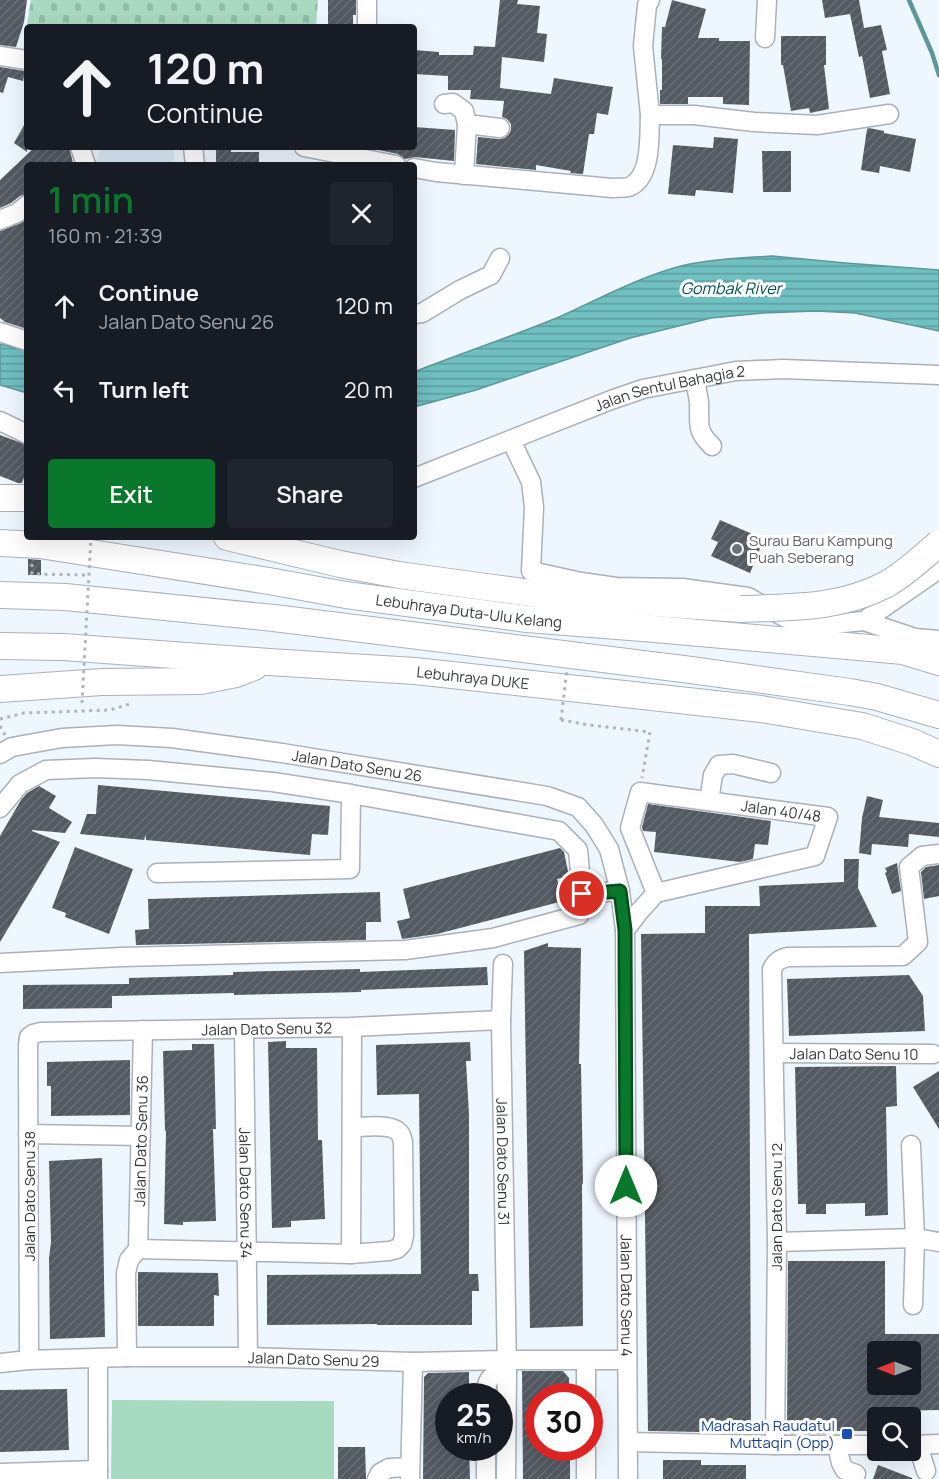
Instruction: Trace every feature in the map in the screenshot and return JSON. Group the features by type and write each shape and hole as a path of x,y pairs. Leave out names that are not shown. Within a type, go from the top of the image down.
{"highway":[{"path":"0,498 24,498"},
{"path":"240,540 340,564 398,589"},
{"path":"0,543 33,545 269,581 669,611 814,607 853,598 888,583 917,563 939,543"},
{"name":"Lebuhraya Duta-Ulu Kelang","path":"398,589 527,619 643,627 903,651 939,662"},
{"path":"0,595 65,597 274,618 850,692 877,696 939,714"},
{"name":"Lebuhraya DUKE","path":"0,646 63,647 415,671 761,709 862,726 912,742 939,754"},
{"path":"0,689 102,682 201,681 236,674 269,662"}],"street":[{"path":"367,0 367,24"},
{"path":"417,169 464,175 602,187 629,187 641,178 647,157 650,115 643,46 647,5 650,0"},
{"path":"765,38 767,0"},
{"path":"0,56 24,60"},
{"path":"444,104 453,104 464,111 466,124 464,175"},
{"path":"650,115 694,115 754,122 817,125 889,114"},
{"path":"466,124 500,128"},
{"path":"334,150 364,153 388,162"},
{"path":"0,220 24,207"},
{"path":"417,314 491,275 500,258"},
{"path":"0,332 24,340"},
{"name":"Jalan Sentul Bahagia 2","path":"417,477 643,389 736,371 783,369 939,375"},
{"path":"695,379 699,402 698,422 702,437 712,446"},
{"path":"0,421 24,433"},
{"path":"511,440 531,482 534,507 531,571 616,587 682,588 748,597 802,627 864,621 915,638 939,640"},
{"path":"864,621 939,569"},
{"name":"Jalan Dato Senu 26","path":"0,753 12,747 62,738 117,735 172,738 282,753 547,796 578,807 594,825 609,849 620,891 625,930"},
{"path":"273,782 282,753"},
{"path":"709,801 713,776 719,765 733,764 771,773"},
{"path":"0,808 20,784 46,770 95,768 148,770 273,782 559,831 578,850 582,894 579,915 493,938 405,950 121,957 0,963"},
{"path":"625,930 656,893 630,828 640,792"},
{"name":"Jalan 40/48","path":"640,792 828,817 815,856 656,893"},
{"path":"157,873 350,869 351,795"},
{"name":"Jalan Dato Senu 12","path":"775,1444 777,1242 772,969 776,962 788,957 903,956 918,942 909,867 922,856 939,854"},
{"path":"582,894 620,891"},
{"name":"Jalan Dato Senu 4","path":"625,930 628,1479"},
{"name":"Jalan Dato Senu 31","path":"503,964 501,1020 506,1479"},
{"name":"Jalan Dato Senu 32","path":"33,1034 41,1032 352,1027 501,1020"},
{"path":"351,1254 352,1027"},
{"name":"Jalan Dato Senu 34","path":"244,1029 248,1357"},
{"name":"Jalan Dato Senu 36","path":"127,1357 126,1273 129,1260 138,1249 143,1030"},
{"name":"Jalan Dato Senu 38","path":"29,1360 28,1045 29,1037 33,1034"},
{"name":"Jalan Dato Senu 10","path":"774,1053 933,1054"},
{"path":"138,1249 351,1254 397,1249 402,1244 404,1236 401,1134 387,1127 353,1127"},
{"path":"28,1134 141,1136"},
{"path":"910,1145 915,1238 912,1305"},
{"path":"777,1242 915,1238 939,1242"},
{"name":"Jalan Dato Senu 29","path":"0,1364 29,1360 127,1357 248,1357 506,1366 627,1360"},
{"path":"0,1473 98,1475 98,1359"},
{"path":"586,1361 586,1383"},
{"path":"377,1479 380,1473 389,1468 410,1473 413,1362"},
{"path":"488,1383 490,1378 506,1366"},
{"path":"628,1442 867,1445"},
{"path":"923,1444 920,1452 926,1471"},
{"path":"837,1445 845,1470 855,1474"},
{"path":"486,1461 486,1479"},
{"path":"586,1461 586,1479"}],"path":[{"path":"82,703 91,540"},
{"path":"33,545 32,574 89,575"},
{"path":"567,669 561,720 650,732 640,792"},
{"path":"0,719 24,713 110,710 132,703"}],"shaded area":[{"path":"101,150 174,150 174,162 96,161"}],"green space":[{"path":"31,0 318,0 316,24 27,24"},
{"path":"112,1400 334,1401 334,1479 111,1479"}],"water":[{"name":"Gombak River","path":"772,256 939,270 939,331 855,313 816,311 711,318 630,338 476,390 417,406 417,371 559,317 634,282 681,266 726,259"},
{"path":"0,344 24,350 24,392 0,385"}],"building":[{"path":"0,0 27,0 24,22 16,47 0,45"},
{"path":"328,0 356,0 356,15 353,15 353,24 328,24"},
{"path":"500,0 518,0 517,4 540,6 537,33 547,34 544,62 502,57 500,88 551,94 554,78 613,87 608,115 597,113 594,134 589,134 583,174 536,165 536,170 476,164 478,137 505,138 511,130 511,124 502,117 504,101 470,99 471,90 448,90 448,76 417,74 417,50 439,52 439,55 473,55 474,46 495,47"},
{"path":"672,0 706,9 698,38 750,41 749,105 723,104 723,97 688,97 688,104 660,104 662,27 665,27"},
{"path":"822,0 859,0 864,28 881,25 887,50 882,51 890,94 870,98 862,56 859,57 850,14 825,18"},
{"path":"781,36 826,36 826,65 824,65 829,109 810,113 809,108 791,111 783,65 781,65"},
{"path":"0,67 24,71 23,81 8,77 3,93 0,92"},
{"path":"24,125 24,150 14,143"},
{"path":"417,127 455,130 454,161 415,157 405,159 398,154 379,150 417,150"},
{"path":"869,128 916,139 910,172 880,166 879,173 861,170"},
{"path":"714,137 738,139 733,193 696,190 695,196 668,194 673,145 713,148"},
{"path":"32,150 70,150 73,162 24,162 24,195 0,208 0,180"},
{"path":"216,150 259,152 259,162 216,162"},
{"path":"762,151 791,151 791,192 763,192"},
{"path":"24,221 24,328 0,318 0,231"},
{"path":"0,435 24,444 24,477 22,483 18,483 0,476"},
{"name":"Surau Baru Kampung Puah Seberang","path":"720,520 764,539 750,573 711,556 718,542 711,539"},
{"path":"28,559 41,560 41,575 28,575"},
{"path":"98,785 330,806 328,835 312,834 310,855 146,840 146,835 144,840 80,834 87,814 96,814"},
{"path":"39,786 56,796 49,808 72,822 65,833 32,830 60,842 0,942 0,836 21,800 27,793"},
{"path":"867,796 883,800 879,817 939,823 939,837 909,834 908,847 872,844 871,855 859,853 862,818"},
{"path":"648,804 771,821 768,845 755,844 753,859 740,862 654,852 656,832 643,831 642,827"},
{"path":"75,847 133,869 109,934 65,917 66,913 52,908"},
{"path":"560,848 564,852 569,876 557,879 563,901 437,934 402,939 397,921 410,918 403,889"},
{"path":"844,859 859,859 858,888 877,927 749,934 751,1433 648,1431 641,934 705,933 705,906 760,906 759,886 844,882"},
{"path":"897,863 901,891 892,894 885,868"},
{"path":"939,865 939,896 924,899 921,872 926,867"},
{"path":"380,892 381,922 366,922 366,940 136,945 135,930 149,929 148,899"},
{"path":"548,943 548,947 581,948 579,1064 581,1064 583,1184 583,1326 530,1328 524,951"},
{"path":"487,967 488,985 361,990 361,992 112,996 112,1008 23,1009 23,985 129,984 129,978 233,975 233,972 360,969 360,972"},
{"path":"909,975 923,996 925,1031 789,1036 787,979"},
{"path":"286,1041 286,1048 317,1048 318,1140 322,1140 325,1219 291,1221 291,1227 272,1228 268,1042"},
{"path":"470,1042 471,1061 466,1061 469,1115 469,1274 478,1274 479,1291 472,1291 472,1325 267,1325 267,1275 421,1274 419,1094 377,1095 376,1045"},
{"path":"192,1044 214,1044 216,1129 213,1129 216,1221 183,1222 183,1225 164,1224 166,1131 163,1051 192,1050"},
{"path":"130,1060 130,1115 51,1116 51,1086 47,1086 47,1062"},
{"path":"896,1066 897,1106 886,1107 888,1215 865,1216 865,1203 826,1204 826,1214 806,1214 806,1204 798,1204 795,1067"},
{"path":"939,1071 939,1129 913,1087"},
{"path":"102,1158 105,1337 50,1339 49,1161"},
{"path":"788,1261 885,1261 885,1334 939,1334 939,1410 921,1410 921,1407 867,1407 867,1431 836,1431 836,1434 787,1434"},
{"path":"138,1272 218,1273 219,1296 214,1295 214,1326 138,1326"},
{"path":"522,1371 563,1371 569,1378 569,1383 525,1383 525,1461 570,1461 570,1479 523,1479"},
{"path":"469,1372 469,1383 435,1383 435,1461 469,1461 470,1479 423,1479 424,1377 428,1373"},
{"path":"67,1389 69,1450 0,1452 0,1390"},
{"path":"338,1447 365,1447 366,1479 338,1479"},
{"path":"663,1460 701,1460 701,1465 746,1465 746,1479 663,1479"},
{"path":"878,1465 912,1478 912,1479 873,1479"}],"waterway":[{"path":"909,0 939,75"}],"place":[{"name":"Surau Baru Kampung Puah Seberang","path":"737,549"},
{"name":"Madrasah Raudatul Muttaqin (Opp)","path":"847,1434"}],"route":[{"path":"582,894 620,891 625,930 626,1186"}]}
